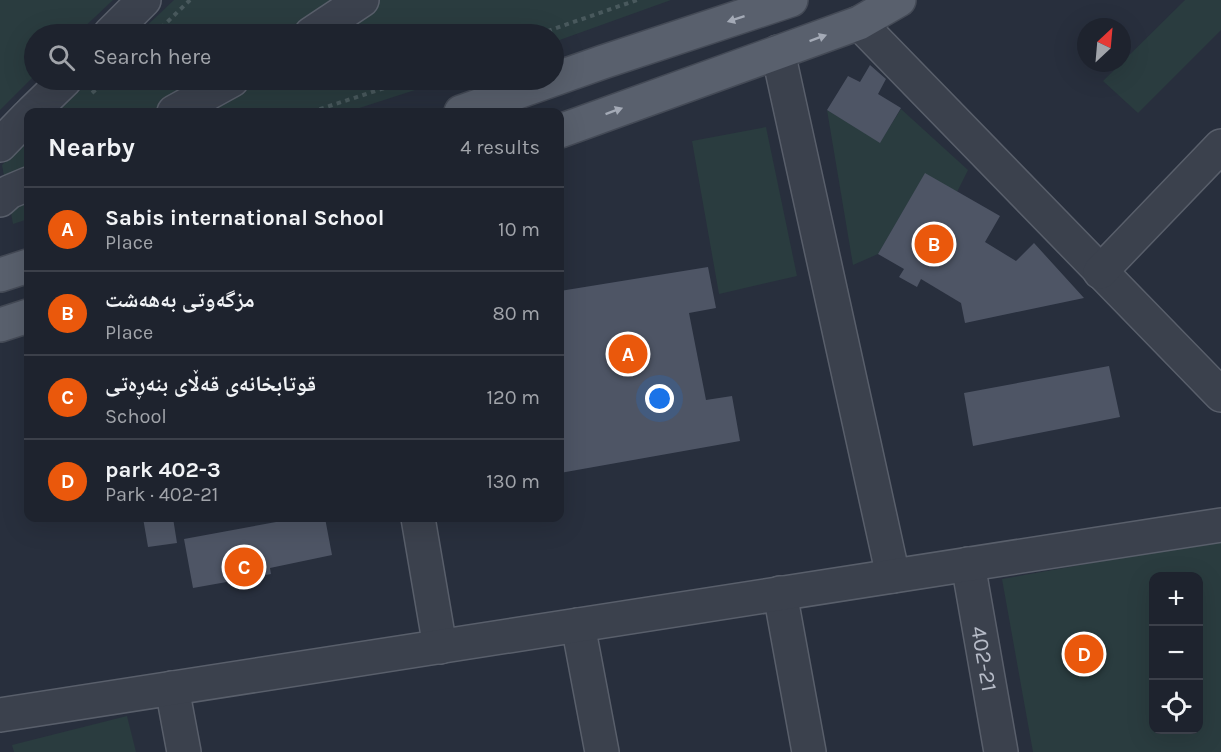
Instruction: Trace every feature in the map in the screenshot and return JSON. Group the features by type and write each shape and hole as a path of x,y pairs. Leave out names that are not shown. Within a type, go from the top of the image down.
{"main road":[{"path":"564,76 791,0"},
{"path":"564,130 859,23 899,0"},
{"path":"472,108 523,90"},
{"path":"0,325 24,317"}],"street":[{"path":"120,24 144,0"},
{"path":"325,24 362,0"},
{"path":"859,23 1221,395"},
{"path":"778,52 893,576"},
{"path":"36,108 55,90"},
{"path":"181,108 214,90"},
{"path":"0,145 24,120"},
{"path":"1100,272 1221,146"},
{"path":"0,200 9,192 24,186"},
{"path":"419,522 440,647"},
{"path":"0,715 1221,525"},
{"name":"402-21","path":"968,564 1001,752"},
{"path":"780,593 809,752"},
{"path":"578,625 602,752"},
{"path":"172,688 184,752"}],"path":[{"path":"165,24 190,0"},
{"path":"564,25 637,0"},
{"path":"323,108 378,90"}],"shaded area":[{"path":"0,0 113,0 88,24 24,24 24,86 0,110"},
{"path":"174,0 671,0 564,38 564,24 149,24"},
{"path":"1185,0 1221,0 1221,30 1138,113 1103,81 1112,72 1131,72 1131,53"},
{"path":"80,90 415,90 359,108 61,108"},
{"path":"901,109 968,170 957,192 925,174 878,254 853,265 827,110 880,142"},
{"path":"766,127 797,276 719,294 692,141"},
{"path":"24,144 24,220 13,224 2,165"},
{"path":"1221,540 1221,752 1033,752 1002,579"},
{"path":"127,716 136,752 14,752 12,745"}],"building":[{"path":"870,65 886,79 878,94 901,108 880,143 827,110 848,76 860,82"},
{"path":"925,173 1000,216 985,242 1016,261 1034,243 1084,298 965,323 961,303 921,279 917,287 899,277 904,269 878,254"},
{"path":"708,267 716,308 689,313 706,400 732,396 740,441 564,472 564,290"},
{"path":"1109,366 1120,417 973,446 964,393"},
{"path":"144,522 174,522 177,543 148,547"},
{"path":"276,522 326,522 332,555 270,568 271,574 193,588 184,539"}],"place":[{"name":"مزگەوتی بەهەشت","path":"934,244"},
{"name":"Sabis international School","path":"628,354"},
{"name":"قوتابخانەی قەڵای بنەڕەتی","path":"244,567"},
{"name":"park 402-3","path":"1084,654"}]}
